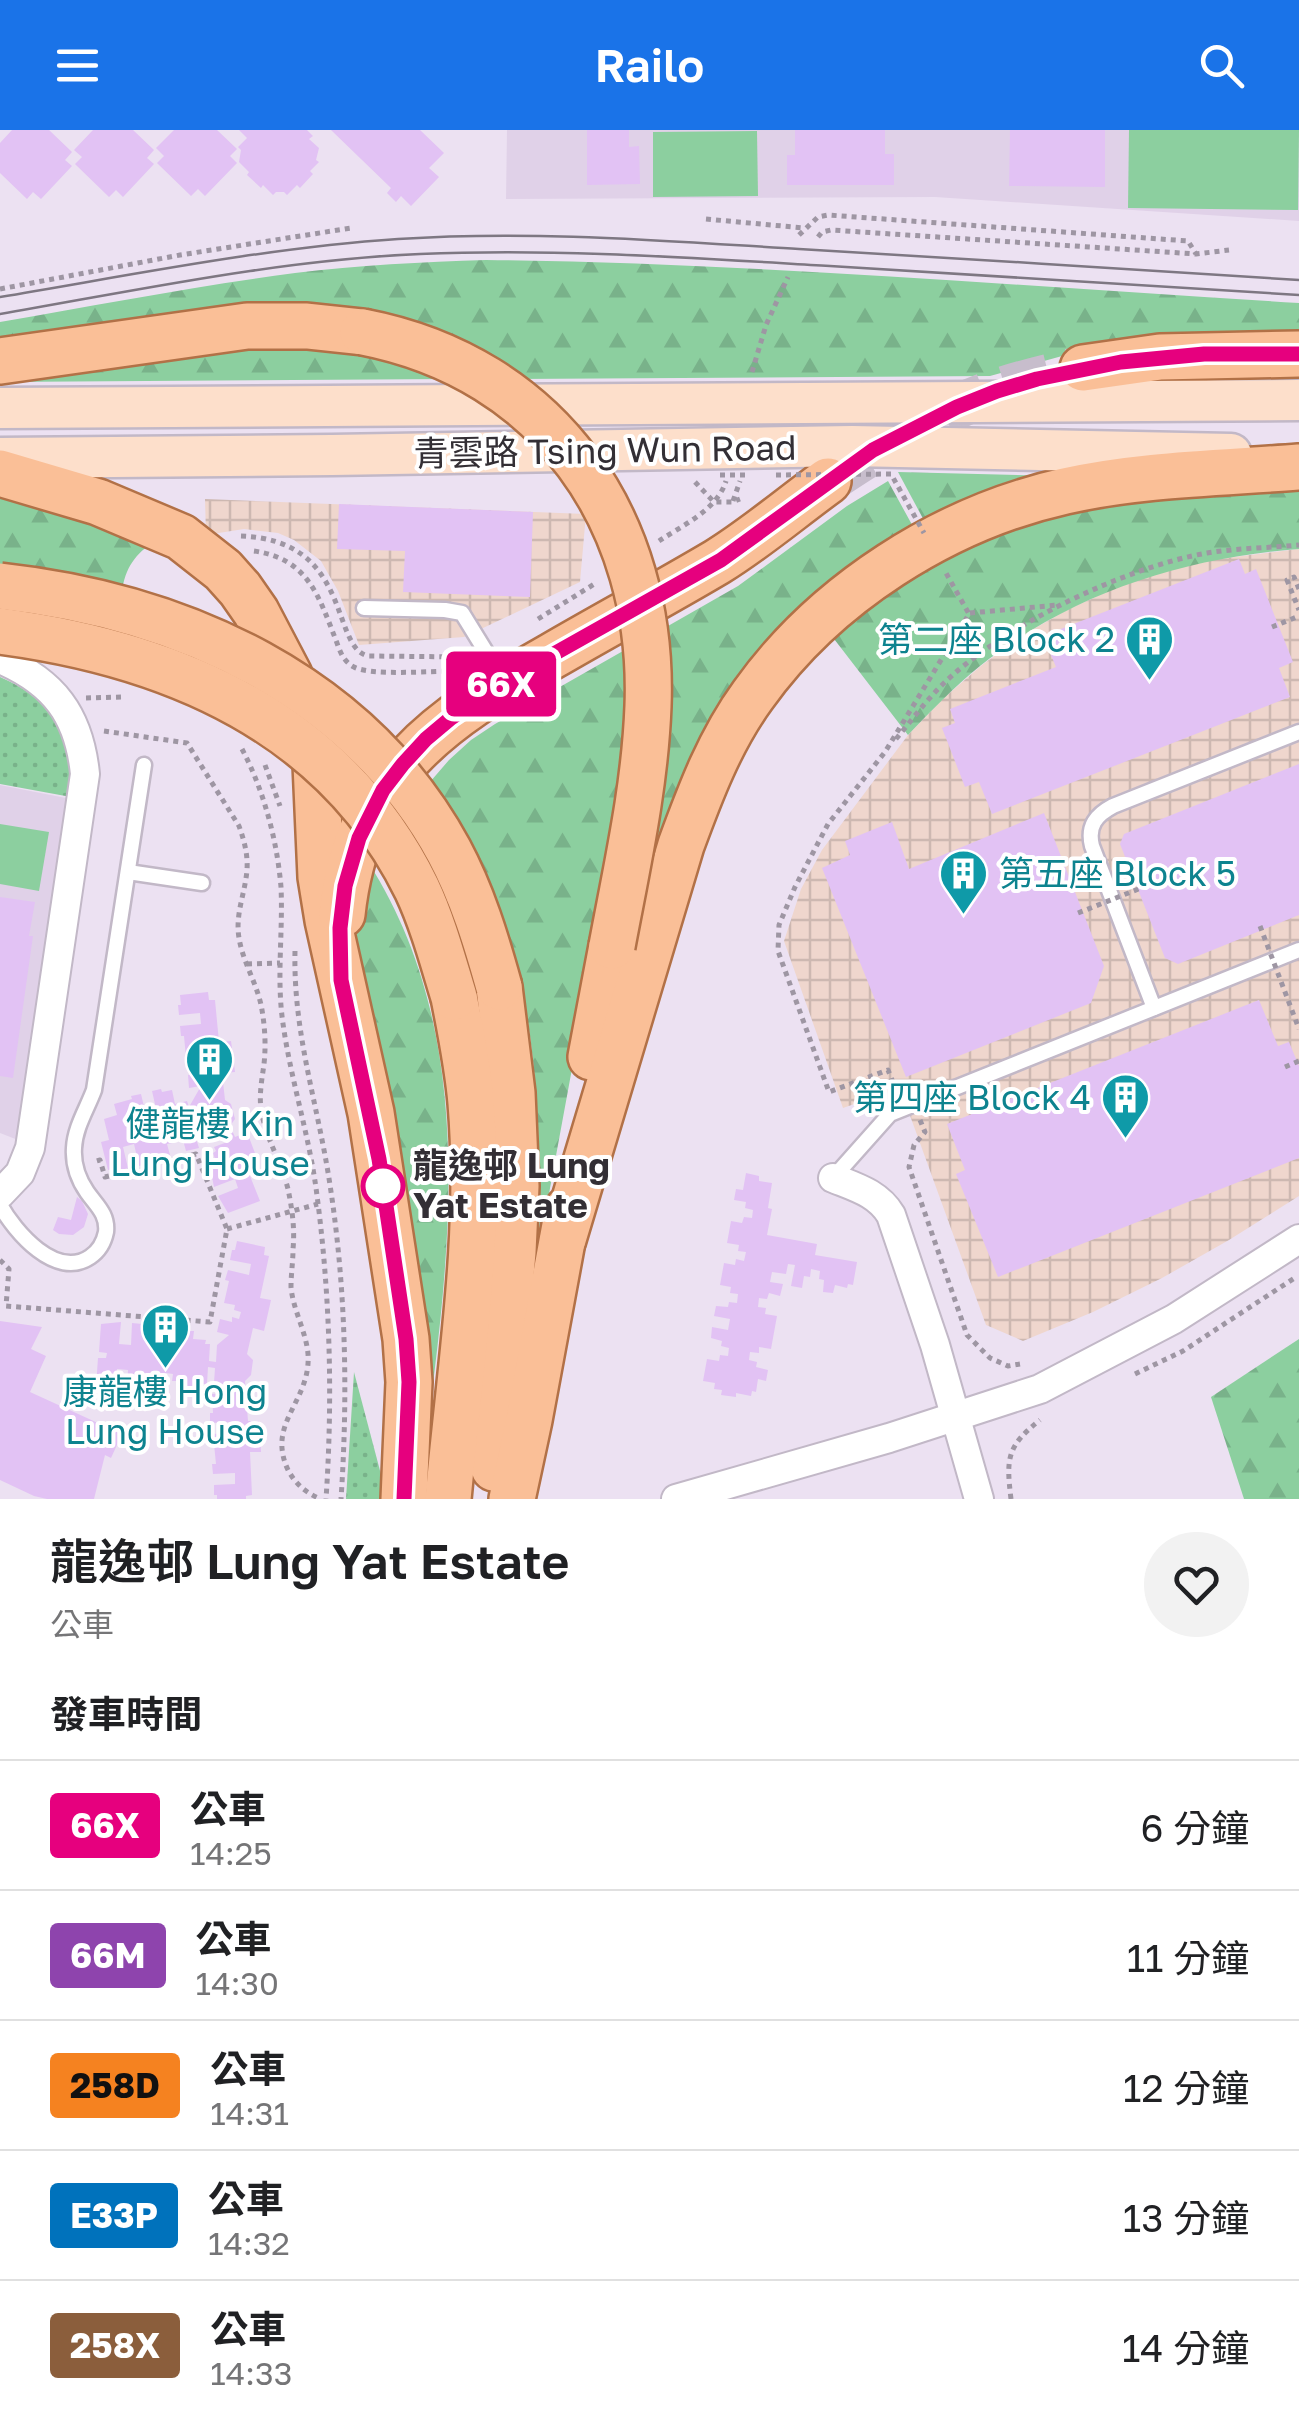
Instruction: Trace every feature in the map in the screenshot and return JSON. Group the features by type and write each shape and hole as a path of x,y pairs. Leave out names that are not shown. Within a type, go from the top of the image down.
{"main road":[{"path":"0,361 247,326 307,326 390,338 439,353 526,407 588,476 618,530 633,570 646,640 646,740 563,1239 512,1499"},
{"path":"1083,368 1175,356 1299,354"},
{"name":"青雲路 Tsing Wun Road","path":"0,408 1299,400"},
{"name":"青雲路 Tsing Wun Road","path":"0,458 852,446 1299,455"},
{"path":"563,1239 695,807 735,722 790,649 833,610 895,564 952,532 1007,508 1064,491 1129,480 1299,466"},
{"path":"0,474 98,502 181,537 222,570 256,612 289,675 316,764 328,920 376,1144 406,1339 409,1382 404,1499"},
{"path":"341,980 340,928 350,864 370,814 403,764 426,739 504,682 721,560 828,481"},
{"path":"0,586 100,604 166,622 265,666 334,712 364,740 393,769 438,832 476,911 499,987 512,1092 516,1186 512,1271 491,1499"},
{"path":"0,632 132,658 180,675 251,710 316,756 360,801 406,868 429,918 454,998 471,1105 472,1264 448,1499"}],"street":[{"path":"0,659 20,668 54,694 77,731 84,774 30,1148 20,1173 0,1194"},
{"path":"832,1178 884,1202 891,1215 935,1345 979,1499"},
{"path":"681,1498 956,1417 1040,1388 1174,1319 1299,1239"}],"lane":[{"path":"364,608 462,614 504,682"},
{"path":"1154,1008 1092,846 1089,836 1095,819 1113,806 1299,732"},
{"path":"0,1205 16,1229 34,1246 62,1262 86,1260 102,1244 106,1222 75,1166 75,1136 94,1090 144,764"},
{"path":"128,872 202,883"},
{"path":"832,1178 890,1114 1299,950"}],"path":[{"path":"799,235 818,217 828,216 1188,240 1196,254"},
{"path":"706,219 804,228"},
{"path":"0,289 350,228"},
{"path":"818,237 831,230 1196,254 1229,250"},
{"path":"749,384 766,325 788,277"},
{"path":"776,475 891,474 924,533"},
{"path":"694,475 695,482 714,502"},
{"path":"656,544 714,502 724,488 723,478 750,475"},
{"path":"1030,1362 1008,1366 990,1358 967,1335 910,1166 914,1144 925,1132 908,1090 897,1094 888,1070 829,1092 778,951 779,925 828,824 885,752 942,685 1023,624 1104,585 1156,567 1206,553 1299,545"},
{"path":"944,568 969,614"},
{"path":"1272,627 1299,613 1287,580 1294,577 1299,589"},
{"path":"969,614 1066,604"},
{"path":"885,752 969,614"},
{"path":"96,730 188,743 244,840 247,873 238,920 242,950 263,1016 261,1109 284,1171 292,1211 292,1290 306,1344 308,1369 305,1385 284,1428 283,1456 294,1480 324,1499 330,1393 324,1249 281,1010 281,888 277,854 259,788 240,747"},
{"path":"260,752 284,816"},
{"path":"1078,913 1146,886"},
{"path":"1260,926 1299,1028"},
{"path":"295,948 300,1036 320,1124 338,1248 344,1393 341,1499"},
{"path":"246,964 280,963"},
{"path":"1285,1067 1299,1061"},
{"path":"0,1260 9,1269 6,1306 210,1322 227,1229 196,1154 104,1177 100,1160 75,1166"},
{"path":"227,1229 318,1204"},
{"path":"1133,1374 1184,1351 1299,1275"},
{"path":"1011,1499 1011,1452 1020,1435 1049,1413"}],"shaded area":[{"path":"507,130 1299,130 1299,221 935,197 506,199"},
{"path":"205,499 586,514 580,582 464,637 359,645 338,591 321,561 278,533 244,529 206,535"},
{"path":"1299,549 1299,1196 1162,1278 1023,1341 986,1325 900,1088 843,1108 784,941 801,889 822,850 908,735 944,698 1023,635 1113,589 1161,572 1210,560"},
{"path":"0,785 71,799 18,1140 0,1133"}],"green space":[{"path":"1129,130 1299,130 1298,210 1128,208"},
{"path":"757,131 758,196 653,197 653,132"},
{"path":"486,260 791,271 1299,303 1299,338 1073,353 990,376 515,379 445,338 0,344 0,322 147,296 319,270"},
{"path":"321,343 451,379 0,382 220,346"},
{"path":"898,472 1060,476 927,526"},
{"path":"888,481 916,532 797,618 622,983 661,630 738,586 847,506"},
{"path":"1299,484 1299,549 1172,571 1091,599 1015,640 980,666 908,735 831,635 948,550 1084,503"},
{"path":"0,498 47,507 155,541 132,562 122,592 0,571"},
{"path":"630,647 622,797 539,1248 537,1102 515,958 482,867 430,782 471,740"},
{"path":"0,677 35,698 57,724 68,757 71,797 0,784"},
{"path":"0,824 49,832 39,891 0,884"},
{"path":"368,862 405,932 429,1005 443,1081 448,1158 447,1236 422,1469 356,951 357,921"},
{"path":"1299,1339 1299,1499 1244,1499 1211,1397"},
{"path":"354,1372 383,1482 384,1499 346,1499"}],"building":[{"path":"12,130 49,130 72,152 65,160 72,166 41,199 33,192 27,199 0,173 0,143"},
{"path":"93,130 133,130 154,150 147,158 154,164 123,197 116,190 109,197 75,164 82,157 74,150"},
{"path":"174,130 217,130 237,149 230,156 237,163 205,196 198,189 191,196 157,163 164,156 156,148"},
{"path":"239,130 307,130 313,136 309,139 319,148 319,162 300,188 297,185 287,195 273,195 247,175 249,172 239,162 238,147 247,138"},
{"path":"331,130 420,130 444,153 429,168 439,177 411,206 401,196 396,202 387,193 391,188"},
{"path":"587,130 629,130 629,147 639,146 640,184 587,185"},
{"path":"795,130 885,130 885,154 894,154 894,185 787,185 787,155 795,155"},
{"path":"1010,130 1105,130 1105,187 1009,186"},
{"path":"339,504 533,512 530,597 403,592 405,551 337,549"},
{"name":"第二座 Block 2","path":"1239,559 1245,574 1256,569 1293,662 1279,668 1290,697 992,814 979,782 965,787 942,728 955,723 950,709 1056,667 1043,636"},
{"path":"1299,764 1299,915 1178,964 1165,958 1120,844 1124,834"},
{"name":"第五座 Block 5","path":"1044,813 1104,966 1091,1003 906,1077 822,868 850,855 845,841 892,822 909,869"},
{"path":"0,897 35,902 13,1078 0,1076"},
{"name":"健龍樓 Kin Lung House","path":"208,992 209,1000 215,1000 219,1042 231,1041 235,1072 222,1073 225,1100 231,1104 235,1119 230,1126 235,1137 247,1132 258,1161 246,1166 260,1201 228,1213 218,1196 238,1188 235,1179 214,1187 210,1167 217,1165 214,1147 230,1141 228,1134 208,1141 195,1135 199,1148 186,1151 177,1134 170,1136 170,1155 139,1166 134,1144 123,1147 128,1168 118,1171 108,1170 101,1142 109,1140 104,1119 117,1115 114,1104 132,1099 131,1096 141,1094 146,1115 157,1113 152,1091 161,1089 172,1090 175,1104 187,1101 189,1107 201,1086 189,1088 188,1075 199,1074 199,1069 206,1068 198,1058 186,1058 181,1036 180,1026 201,1024 200,1013 179,1015 178,1005 180,995"},
{"name":"第四座 Block 4","path":"1259,1000 1278,1046 1289,1042 1299,1066 1299,1158 998,1277 956,1174 965,1170 947,1124"},
{"path":"746,1173 772,1183 767,1235 817,1244 815,1255 857,1262 853,1285 835,1285 833,1293 823,1292 820,1271 811,1269 810,1277 804,1276 802,1288 791,1286 795,1265 788,1264 786,1274 772,1272 770,1282 783,1284 780,1296 769,1293 767,1299 759,1298 758,1307 766,1308 765,1314 777,1316 771,1349 759,1347 759,1353 750,1352 749,1360 768,1370 766,1381 758,1379 756,1392 752,1391 751,1396 736,1393 736,1397 721,1395 722,1390 714,1389 715,1383 703,1381 707,1359 719,1361 720,1355 728,1356 729,1348 711,1338 712,1327 728,1330 730,1319 714,1316 716,1306 737,1303 738,1294 730,1293 731,1287 720,1285 724,1263 735,1265 736,1259 744,1261 746,1252 738,1251 739,1245 727,1243 731,1221 742,1223 744,1217 752,1218 753,1210 745,1208 746,1202 734,1200 736,1189 743,1190"},
{"path":"77,1197 88,1214 84,1227 73,1235 59,1234 53,1230 58,1217 71,1220"},
{"name":"康龍樓 Hong Lung House","path":"237,1241 265,1247 264,1255 269,1256 260,1298 271,1300 264,1331 253,1328 247,1354 253,1360 251,1375 245,1381 248,1421 259,1421 261,1452 250,1452 252,1495 246,1499 217,1499 214,1485 235,1484 235,1473 213,1474 212,1464 216,1464 211,1434 233,1433 232,1422 210,1423 212,1394 225,1393 214,1383 215,1368 208,1367 207,1384 202,1384 202,1388 189,1386 189,1394 176,1393 177,1381 172,1381 173,1374 166,1373 165,1380 160,1380 159,1392 136,1393 127,1392 128,1370 117,1369 115,1391 96,1386 98,1358 106,1358 107,1353 99,1352 101,1324 121,1322 119,1344 131,1345 132,1323 164,1329 163,1347 172,1349 174,1326 184,1327 184,1331 194,1331 193,1339 210,1344 209,1361 216,1362 217,1345 229,1335 217,1332 220,1319 232,1322 232,1317 239,1319 241,1312 234,1310 235,1305 224,1303 228,1270 249,1275 251,1264 230,1260"},
{"path":"0,1321 42,1327 31,1349 46,1356 30,1392 122,1434 111,1458 105,1455 94,1499 47,1499 0,1480"}],"tunnel":[{"path":"828,481 933,418 977,398 1083,368"}],"tram line":[{"path":"0,297 298,249 398,239 498,236 649,240 1299,280"},
{"path":"0,314 262,269 367,257 471,252 676,257 1299,295"}],"bus line":[{"name":"66X","path":"404,1499 409,1382 406,1339 371,1112 341,980 340,928 345,886 359,838 383,790 403,764 451,718 504,682 721,560 873,450 957,407 1037,379 1121,362 1204,354 1299,354"}],"place":[{"name":"第二座 Block 2","path":"1150,682"},
{"name":"第五座 Block 5","path":"964,916"},
{"name":"健龍樓 Kin Lung House","path":"210,1102"},
{"name":"第四座 Block 4","path":"1126,1140"},
{"name":"龍逸邨 Lung Yat Estate","path":"383,1186"},
{"name":"康龍樓 Hong Lung House","path":"165,1370"}]}
